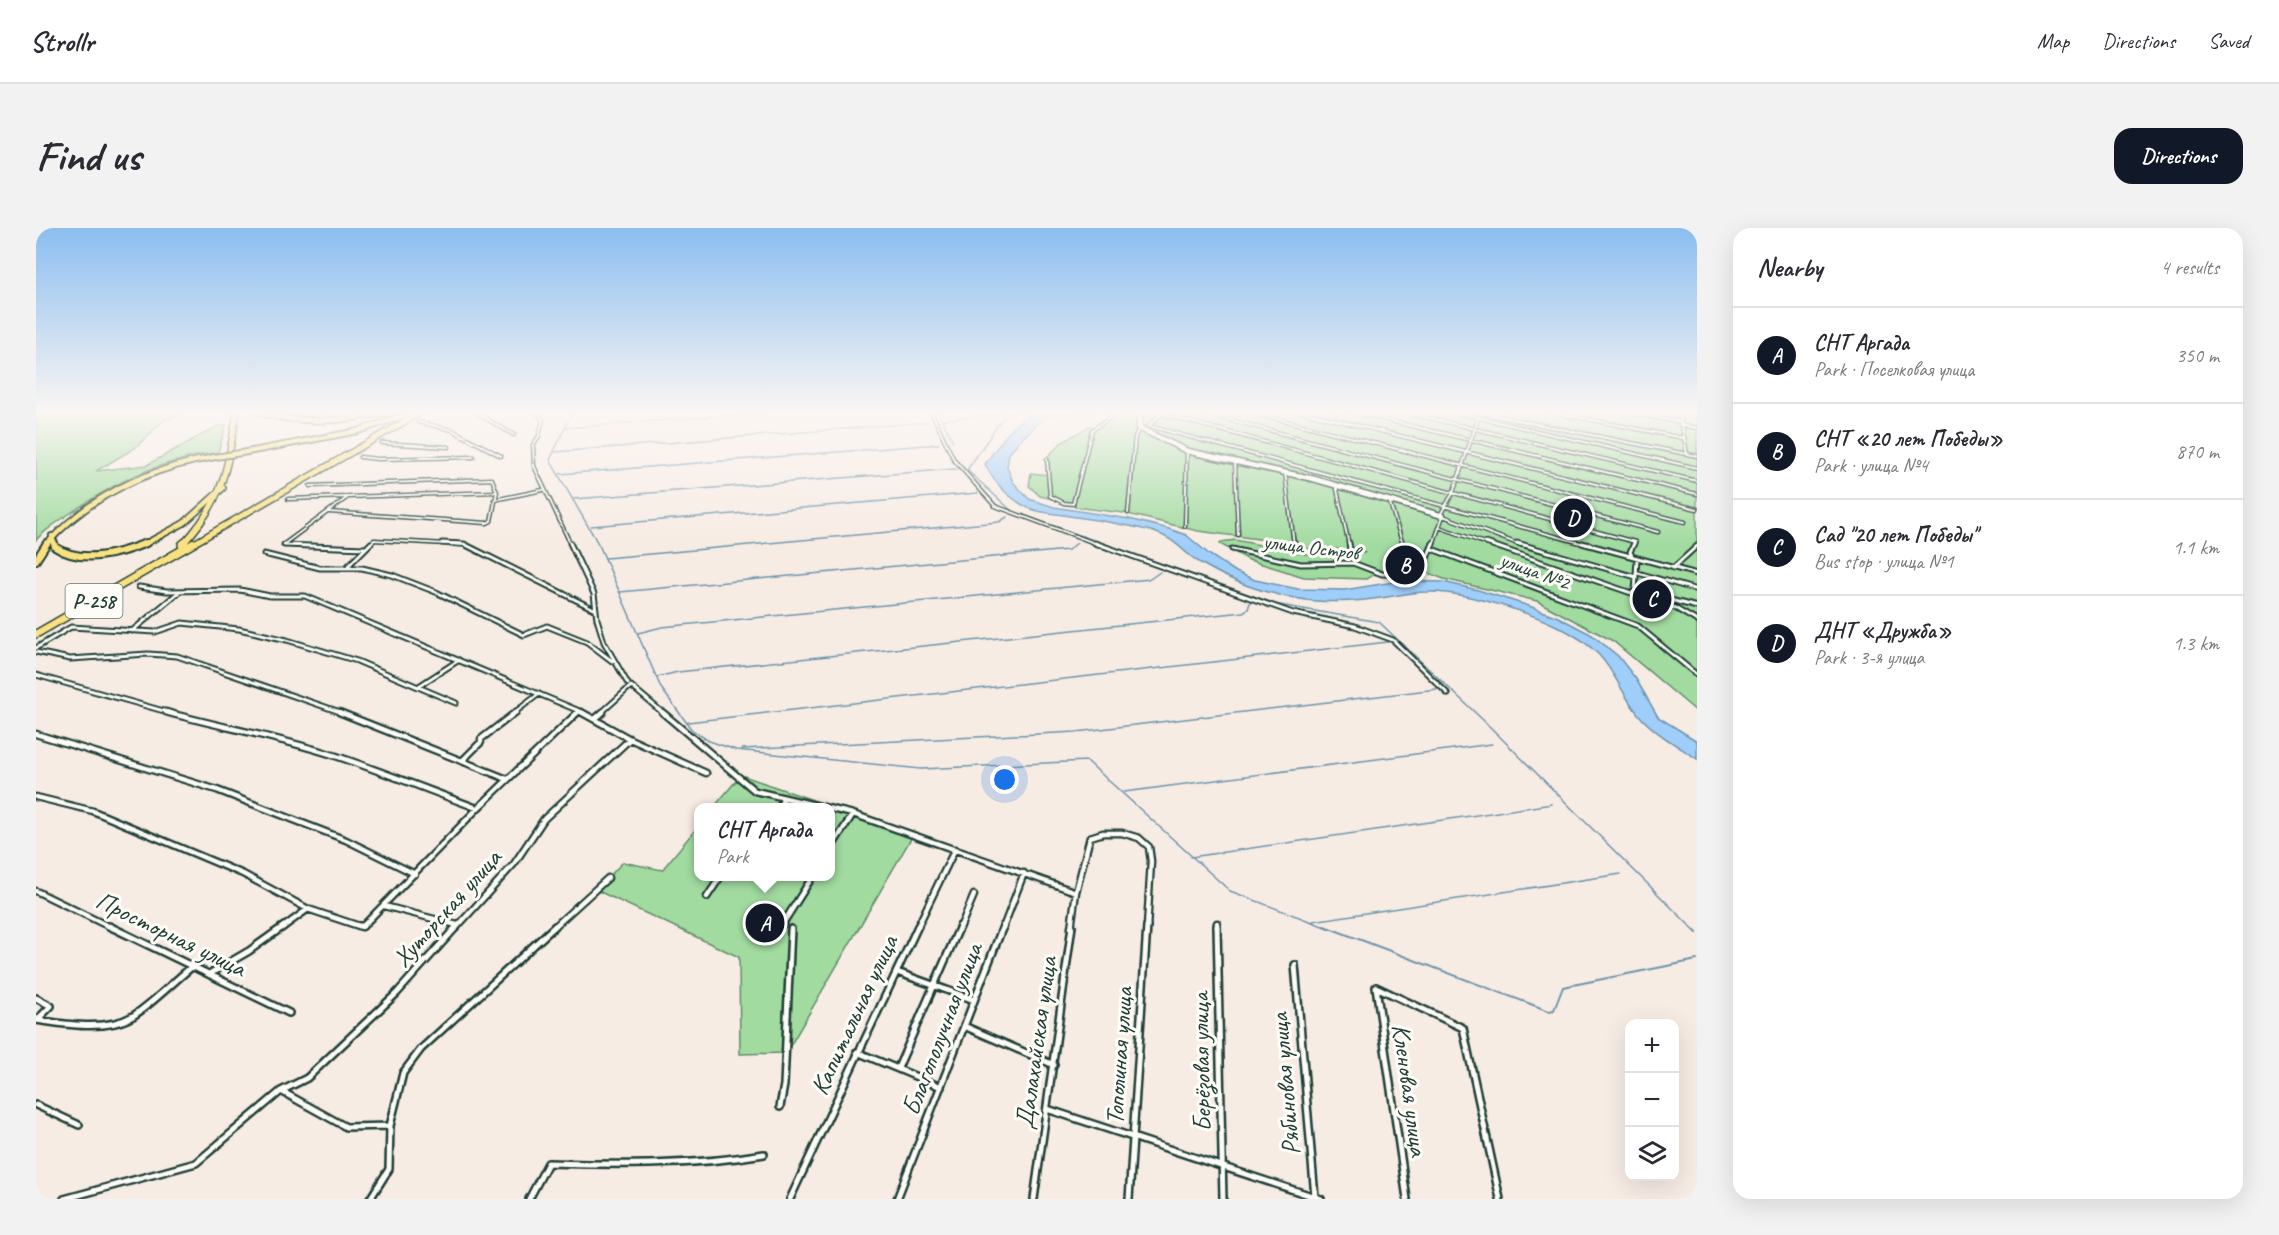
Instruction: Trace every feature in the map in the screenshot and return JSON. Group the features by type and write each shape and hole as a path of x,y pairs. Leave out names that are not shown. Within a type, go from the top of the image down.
{"highway":[{"name":"Р-258","path":"36,634 177,550 195,532 223,488 229,456"},
{"path":"151,567 344,456"}],"main road":[{"path":"36,560 51,536 101,501 146,475 171,466 219,456"},
{"path":"51,536 54,547 71,555 95,556 129,550 159,538 182,525 223,488"}],"street":[{"path":"534,456 534,466 543,490 594,594 594,609 612,661 628,684"},
{"path":"952,456 995,506 1010,514 1293,613 1355,626 1384,636 1393,640 1448,694"},
{"path":"1047,459 1050,496 1064,503 1073,504 1085,456"},
{"path":"1128,513 1134,456"},
{"path":"1185,526 1187,456"},
{"path":"1210,456 1285,471 1335,484 1442,516 1522,545 1697,590"},
{"path":"1260,456 1697,574"},
{"path":"1318,456 1635,542 1630,552 1634,558 1637,575 1635,593"},
{"path":"1373,456 1658,532"},
{"path":"1427,456 1685,522"},
{"path":"1432,549 1465,456"},
{"path":"1484,456 1697,509"},
{"path":"1540,456 1697,494"},
{"path":"1594,456 1697,480"},
{"path":"1646,456 1697,468"},
{"path":"360,457 378,459 474,457"},
{"path":"1235,462 1238,535"},
{"path":"1285,471 1294,546"},
{"path":"310,486 490,479 494,480 497,492 492,521 487,523 329,512"},
{"path":"1335,484 1350,549"},
{"path":"494,500 543,490"},
{"path":"288,499 497,492"},
{"path":"349,496 284,544 365,548"},
{"path":"1389,500 1407,556"},
{"path":"1439,527 1635,593 1674,608 1697,621"},
{"path":"346,568 375,540 464,544 594,609"},
{"path":"1673,568 1697,546"},
{"name":"улица Остров","path":"1232,549 1301,564 1353,563 1382,573 1422,574 1432,549"},
{"name":"улица №2","path":"1432,549 1627,621 1646,631 1697,675"},
{"path":"264,554 320,568 370,570 392,575 436,592 524,634 547,626 587,642 612,661"},
{"path":"139,587 180,591 240,590 270,596 305,596 579,711 630,739 706,773"},
{"path":"132,631 180,591"},
{"path":"1635,593 1697,607"},
{"path":"36,650 71,627 160,632 182,623 239,629 287,640 357,661 456,703"},
{"path":"36,650 70,659 148,654 177,656 362,720 507,779"},
{"path":"419,686 460,660"},
{"path":"36,675 219,727 271,737 339,757 477,808"},
{"path":"595,719 631,686 755,791 812,803"},
{"path":"462,761 481,740 539,694"},
{"path":"36,797 93,812 117,821 243,874 308,909 362,927 477,808 579,711"},
{"path":"36,734 216,790 346,840 415,874"},
{"name":"Хуторская улица","path":"64,1199 196,1163 281,1091 307,1078 397,993 514,864 544,819 630,739"},
{"path":"781,803 785,798"},
{"path":"835,809 1076,892"},
{"path":"835,842 853,814"},
{"name":"Далахайская улица","path":"1034,1199 1076,892 1090,837 1097,833 1131,836 1149,846 1151,861 1148,916"},
{"name":"Капитальная улица","path":"790,1199 857,1052 955,849"},
{"name":"Благополучная улица","path":"897,1199 1024,873"},
{"path":"370,1199 389,1169 390,1126 403,1073 421,1048 608,878"},
{"path":"707,897 718,881"},
{"path":"782,925 810,881"},
{"name":"Просторная улица","path":"36,891 194,965 289,1013"},
{"path":"898,1068 974,895"},
{"path":"383,906 457,926"},
{"path":"210,973 249,951 308,909"},
{"name":"Тополиная улица","path":"1129,1199 1148,916"},
{"name":"Берёзовая улица","path":"1217,923 1223,1199"},
{"path":"780,1107 784,1085 791,929"},
{"path":"37,1020 72,1024 114,1023 132,1016 194,965"},
{"name":"Рябиновая улица","path":"1294,965 1317,1198"},
{"path":"897,972 974,1000"},
{"name":"Кленовая улица","path":"1407,1199 1376,987 1463,1028 1500,1199"},
{"path":"36,999 51,1006 37,1020"},
{"path":"964,1026 1054,1065"},
{"path":"857,1052 941,1086"},
{"path":"281,1091 346,1127 390,1126"},
{"path":"36,1106 79,1125"},
{"path":"1047,1110 1317,1198"},
{"path":"529,1199 548,1163 606,1166 716,1162 764,1154"}],"green space":[{"path":"36,456 121,456 96,471 147,465 163,456 197,456 162,465 114,486 52,526 36,540"},
{"path":"1202,456 1295,474 1456,521 1437,513 1317,478 1212,456 1481,456 1697,509 1697,574 1647,561 1697,575 1697,620 1677,608 1653,600 1654,594 1633,589 1631,591 1519,555 1672,609 1697,623 1697,712 1613,641 1537,601 1444,579 1417,569 1415,572 1381,571 1366,579 1304,577 1249,560 1220,544 1235,540 1306,554 1366,552 1349,549 1297,548 1295,544 1198,531 1124,513 1075,507 1075,504 1040,496 1029,486 1031,473 1048,475 1049,459 1046,458"},
{"path":"1487,456 1697,456 1697,508"},
{"path":"741,775 821,803 717,803"},
{"path":"835,808 913,835 786,1053 740,1054 739,957 596,890 623,862 662,870 694,831 694,881 835,881"}],"water":[{"path":"991,456 1009,456 1007,467 1013,482 1029,499 1054,507 1129,519 1186,535 1210,555 1236,572 1255,580 1298,589 1344,590 1400,581 1443,582 1478,590 1558,617 1592,635 1618,656 1636,679 1658,717 1697,741 1697,759 1645,722 1633,708 1605,662 1590,646 1568,632 1532,615 1478,599 1437,592 1373,599 1318,601 1286,597 1260,590 1223,575 1199,562 1168,538 1154,532 1026,507 1000,487 985,464"}],"waterway":[{"path":"552,456 550,460 600,547 661,688 692,730 709,741 736,750 921,769 1087,761 1192,857"},
{"path":"560,474 783,456"},
{"path":"976,456 967,470 1013,512"},
{"path":"574,499 956,469"},
{"path":"591,526 978,493"},
{"path":"1020,514 1274,604 1379,622 1483,720 1692,928"},
{"path":"606,558 999,522 1007,517"},
{"path":"620,592 1068,550 1077,543"},
{"path":"638,633 662,627 1150,579 1160,572"},
{"path":"657,677 678,672 1243,612 1248,609 1251,600"},
{"path":"688,722 1388,642"},
{"path":"742,749 1076,732 1437,689"},
{"path":"1124,792 1492,744"},
{"path":"1192,857 1552,804"},
{"path":"1192,857 1230,891 1328,928"},
{"path":"1313,921 1621,874"},
{"path":"1324,926 1549,1011 1554,1010 1563,987 1697,960"},
{"path":"1692,928 1697,933"}],"place":[{"name":"ДНТ «Дружба»","path":"1573,518"},
{"name":"СНТ «20 лет Победы»","path":"1405,565"},
{"name":"Сад \"20 лет Победы\"","path":"1652,599"},
{"name":"СНТ Аргада","path":"765,923"}]}
